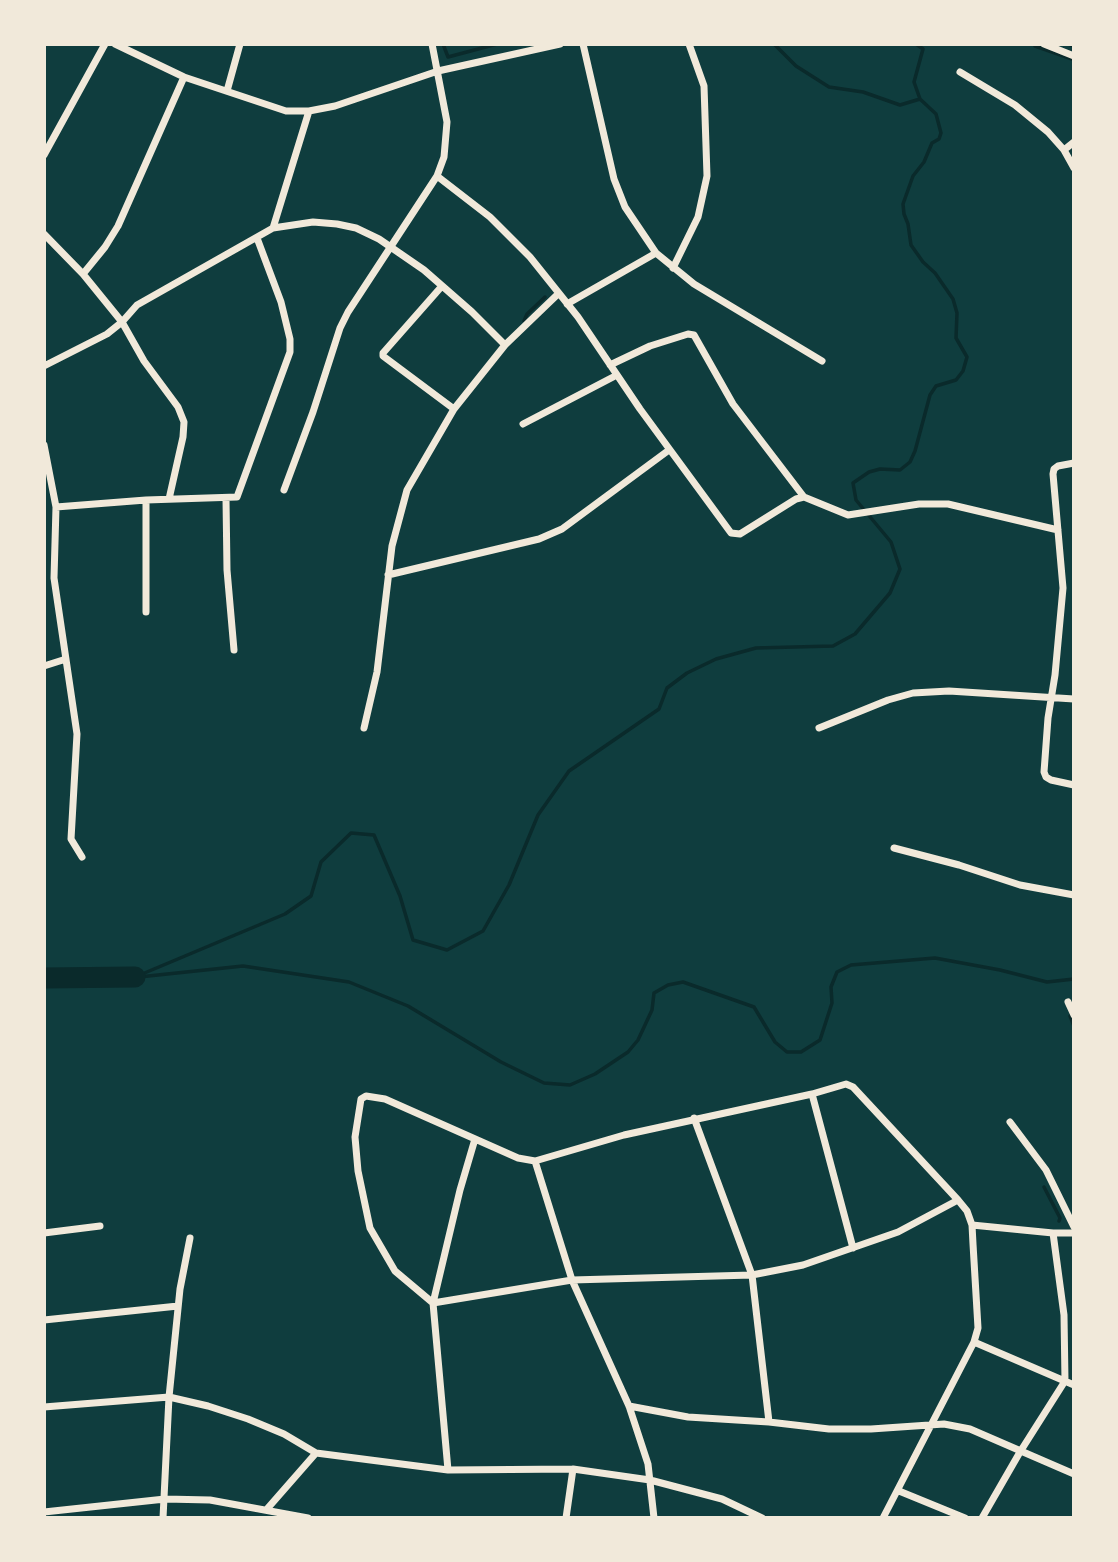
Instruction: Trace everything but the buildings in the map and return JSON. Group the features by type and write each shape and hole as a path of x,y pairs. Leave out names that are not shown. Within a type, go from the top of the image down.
{"street":[{"path":"44,155 105,44"},
{"path":"227,91 240,44"},
{"path":"284,490 340,328 437,176 444,157 447,122 432,44"},
{"path":"118,45 184,77 286,111 309,111 335,106 438,71 560,44"},
{"path":"583,44 614,178 625,206 656,253 694,284 822,361"},
{"path":"673,268 698,217 707,176 704,86 689,44"},
{"path":"1044,44 1074,55"},
{"path":"960,72 1015,105 1048,132 1064,150 1074,168"},
{"path":"83,274 118,226 184,77"},
{"path":"273,229 309,111"},
{"path":"1064,150 1074,142"},
{"path":"437,176 490,217 530,257 568,304 669,450 731,533 736,535 796,499 804,497"},
{"path":"44,366 107,334 122,322 137,304 273,229 313,222 356,228 391,247 442,286 505,345"},
{"path":"44,234 83,274 122,322 144,361 171,395 184,422 169,499"},
{"path":"56,507 146,500 233,499 239,495 290,352 290,339 281,302 257,238"},
{"path":"568,304 656,253"},
{"path":"442,286 383,356 454,409"},
{"path":"365,728 377,672 392,547 407,490 454,409 505,345 558,294"},
{"path":"610,365 650,346 688,334 694,335 733,404 804,497 844,514 919,504 948,504 1058,530"},
{"path":"523,424 617,375"},
{"path":"44,445 56,507 54,578 76,734 71,839 82,857"},
{"path":"388,575 551,534 562,529 669,450"},
{"path":"1074,463 1054,469 1063,588 1044,772 1051,780 1074,785"},
{"path":"226,499 227,570 234,650"},
{"path":"146,500 146,612"},
{"path":"44,666 66,659"},
{"path":"819,728 888,700 913,693 949,691 1074,699"},
{"path":"894,848 1020,885 1074,895"},
{"path":"1068,1002 1074,1014"},
{"path":"883,1518 974,1342 978,1328 972,1225 967,1211 958,1200 853,1087 846,1084 812,1094 694,1118 535,1161 518,1158 384,1100 366,1096 361,1099 355,1132 358,1171 370,1228 395,1271 433,1303 572,1280 751,1275 803,1265 898,1232 958,1200"},
{"path":"812,1094 853,1248"},
{"path":"694,1118 751,1275 769,1422"},
{"path":"1010,1122 1046,1170 1074,1227"},
{"path":"448,1470 433,1303 475,1139"},
{"path":"535,1161 572,1280 629,1406 648,1464 654,1518"},
{"path":"972,1225 1074,1233"},
{"path":"44,1233 100,1226"},
{"path":"982,1518 1065,1381 1063,1315 1053,1233"},
{"path":"163,1518 169,1397 178,1306 190,1238"},
{"path":"44,1320 178,1306"},
{"path":"974,1342 1074,1385"},
{"path":"44,1407 169,1397 248,1419 284,1434 316,1453 448,1470 573,1469 650,1480 722,1499 762,1518"},
{"path":"629,1406 688,1417 828,1429 944,1424 970,1429 1074,1474"},
{"path":"267,1510 316,1453"},
{"path":"566,1518 573,1469"},
{"path":"899,1490 965,1518"},
{"path":"44,1512 165,1499 210,1500 306,1518"}],"waterway":[{"path":"443,44 448,57 497,44"},
{"path":"774,44 796,66 829,87 863,92 900,105 920,99"},
{"path":"135,977 285,914 311,896 321,862 351,833 374,835 400,896 413,940 447,950 483,931 509,885 538,815 569,771 659,709 667,688 687,673 716,659 756,648 833,646 855,634 890,593 900,569 891,542 856,500 853,483 869,472 880,469 900,470 910,462 930,395 936,386 956,380 963,371 967,357 956,338 957,313 953,299 911,245 904,214 903,204 913,176 941,133 936,114 920,99 914,82 923,49 916,44"},
{"path":"1068,44 1074,46"},
{"path":"1035,46 1072,59"},
{"path":"524,321 527,314 545,297"},
{"path":"139,977 243,966 349,982 408,1006 501,1062 544,1083 570,1085 595,1074 628,1052 638,1040 652,1010 654,993 668,985 683,982 754,1007 775,1042 787,1052 801,1052 820,1040 832,1003 831,987 837,972 851,965 935,958 1047,982 1074,979"},
{"path":"44,978 135,977"},
{"path":"1070,1016 1074,1026"},
{"path":"1044,1187 1060,1218 1059,1221"}]}
